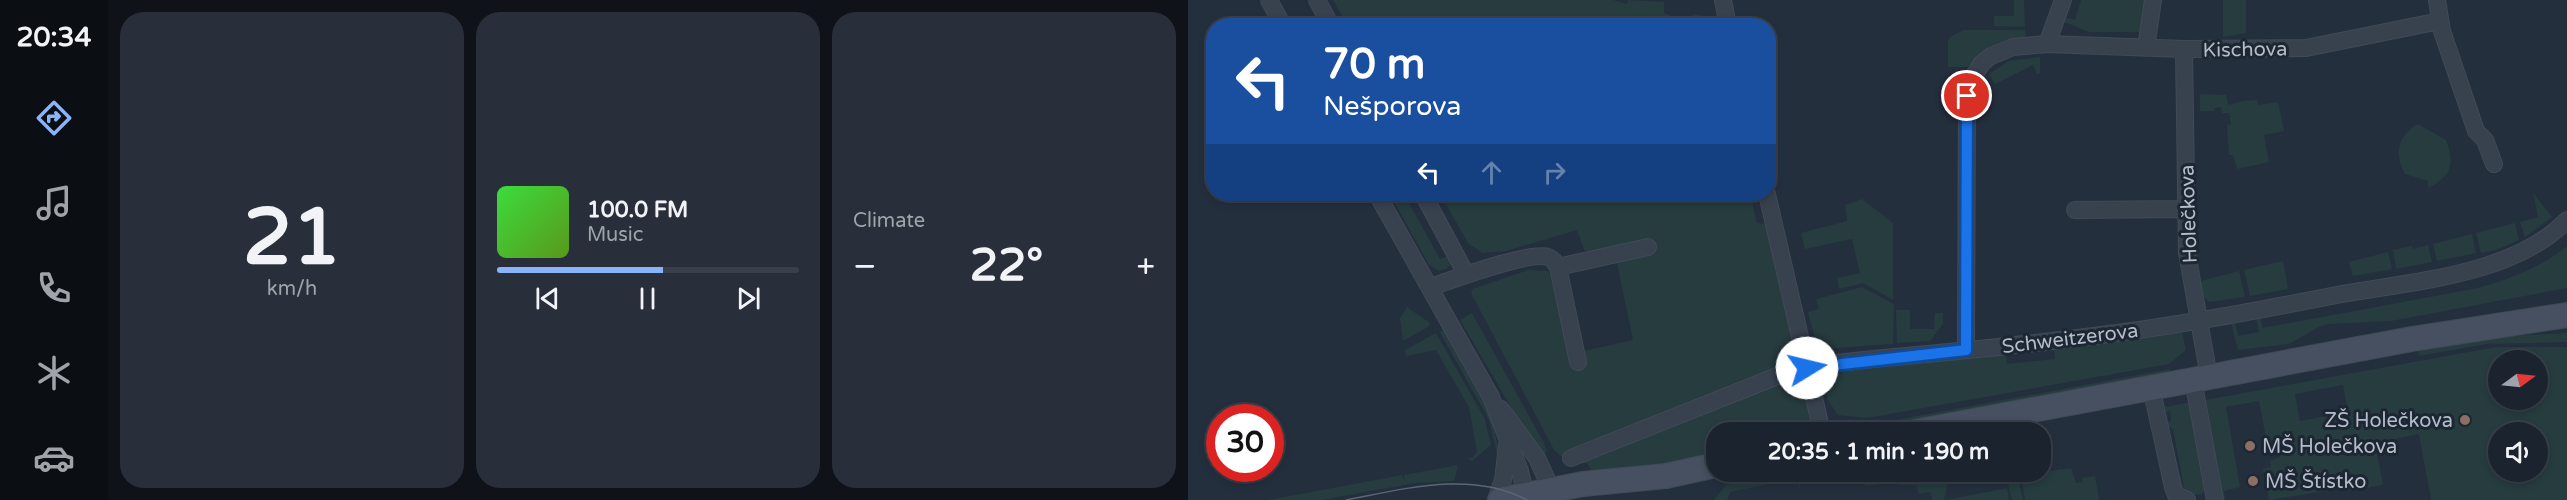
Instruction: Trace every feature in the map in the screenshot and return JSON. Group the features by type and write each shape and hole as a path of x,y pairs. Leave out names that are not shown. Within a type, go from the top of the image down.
{"street":[{"path":"1269,0 1279,18"},
{"path":"1317,0 1327,18"},
{"path":"2047,44 2063,0"},
{"path":"2146,48 2153,0"},
{"path":"2437,0 2440,21 2476,131 2486,140 2494,164"},
{"path":"1719,2 1725,18"},
{"name":"Kischova","path":"1966,350 1967,96 1974,72 1991,56 2013,47 2047,44 2184,49 2306,48 2440,21"},
{"name":"Holečkova","path":"2184,49 2187,253 2198,321 2201,378 2215,499 2195,500"},
{"path":"1381,201 1491,397 1520,471 1526,497"},
{"path":"1428,201 1466,274"},
{"path":"1769,201 1820,422"},
{"path":"2074,210 2187,209"},
{"name":"Schweitzerova","path":"1571,458 1790,371 2198,321 2480,268 2530,248 2567,220"},
{"path":"1558,267 1648,247"},
{"path":"1431,287 1466,274 1540,256 1554,260 1558,267 1578,362"},
{"path":"1967,422 2453,332 2567,315"},
{"path":"2151,387 2173,487 2176,495 2187,500"},
{"path":"1491,397 1519,431 1537,458 1554,494"},
{"path":"1507,439 1506,468 1498,500 1554,494 1706,467"},
{"path":"1576,500 1634,496 1706,480"}],"green space":[{"path":"1333,0 1613,0 1627,4 1628,0 1664,2 1664,13 1677,18 1343,18"},
{"path":"2014,0 2024,0 2025,27 1994,26 1994,16 2014,16"},
{"path":"2081,0 2147,0 2146,32 2089,32 2062,21 2064,17 2075,20"},
{"path":"2223,0 2246,0 2246,33 2223,37"},
{"path":"1693,14 1704,18 1693,18"},
{"path":"1964,30 2025,30 2026,38 1994,46 1980,54 1968,67 1948,67 1948,41 1950,37"},
{"path":"2040,57 2040,73 2037,74 2033,65 1995,84 1989,74 2009,61"},
{"path":"2200,94 2226,95 2228,105 2257,100 2258,105 2278,102 2284,131 2264,135 2269,162 2237,169 2233,155 2229,155 2227,125 2231,124 2229,113 2222,113 2221,107 2215,108 2214,111 2200,111"},
{"path":"2418,124 2446,140 2449,148 2451,163 2447,174 2428,188 2428,181 2405,174 2399,159 2402,140"},
{"path":"2533,193 2552,217 2525,237 2520,222 2538,217"},
{"path":"1862,199 1893,223 1893,300 1863,283 1839,289 1837,278 1860,273 1852,239 1805,249 1801,233 1847,221 1845,205"},
{"path":"1394,201 1408,201 1440,259 1452,255 1453,262 1446,269 1439,271 1429,265"},
{"path":"1444,201 1752,201 1757,223 1768,224 1796,352 1788,362 1789,380 1808,392 1813,422 1706,422 1706,462 1596,478 1587,463 1569,463 1554,450 1471,293 1473,289 1528,270 1548,271 1583,351 1633,340 1616,258 1602,248 1585,252 1577,230 1506,251 1482,253 1468,243"},
{"path":"2515,223 2519,240 2496,250 2481,253 2476,233"},
{"path":"2472,234 2476,253 2437,261 2433,244"},
{"path":"2428,245 2432,262 2396,269 2393,250 2412,246 2413,249"},
{"path":"2567,246 2567,288 2391,321 2328,324 2289,344 2238,350 2231,323 2235,322 2238,336 2259,332 2256,317 2260,317 2263,328 2478,288 2525,272"},
{"path":"2388,252 2392,269 2353,276 2349,262"},
{"path":"2283,261 2288,289 2250,296 2244,270"},
{"path":"2239,271 2245,297 2209,302 2204,297 2201,281"},
{"path":"1862,287 1894,304 1893,344 1823,349 1815,338 1808,312 1819,309 1816,299"},
{"path":"1407,307 1430,323 1428,327 1403,341 1400,318"},
{"path":"1896,310 1910,310 1910,329 1934,329 1935,313 1943,313 1943,324 1930,341 1897,343"},
{"path":"1472,313 1544,443 1547,451 1543,455 1529,438 1460,320"},
{"path":"1443,330 1491,415 1501,460 1498,458 1489,420 1440,332"},
{"path":"2182,332 2186,350 2169,364 1867,418 1838,415 1827,399 1827,382 1836,374 1853,369 2006,353 2007,364 2055,359 2054,348"},
{"path":"1436,333 1484,417 1491,445 1472,461 1467,458 1472,458 1477,452 1469,407 1436,350 1406,356 1405,350"},
{"path":"2567,333 2567,342 2487,344 2419,356 2418,350 2502,336"},
{"name":"ZŠ Holečkova","path":"2496,347 2567,347 2567,500 2431,500 2419,434 2375,443 2383,485 2350,491 2348,487 2269,500 2263,469 2271,467 2270,461 2280,457 2279,453 2274,454 2273,448 2268,449 2259,401 2226,407 2240,487 2224,491 2225,500 2219,500 2200,401","holes":["2343,385 2348,412 2300,421 2295,394"]},
{"path":"2170,369 2171,375 1916,422 1885,422"},
{"path":"2193,402 2207,489 2201,494 2191,495 2184,488 2173,429 2161,422 2171,421 2170,411 2166,412 2167,418 2160,419 2158,408"},
{"path":"1458,465 1454,481 1416,483 1322,500 1268,500 1402,475 1405,482 1404,475"},
{"path":"2071,468 2076,483 2083,482 2082,478 2095,476 2099,500 2025,500 2022,482 2051,482 2051,471"},
{"path":"1741,482 1779,482 1730,492 1727,500 1714,500 1726,485"},
{"path":"1863,482 1893,482 1867,486"},
{"path":"1900,482 1949,482 1944,500 1932,500 1930,492 1919,494 1916,485 1901,485"},
{"path":"2006,482 2019,482 2023,500 2012,500"},
{"path":"2007,488 2009,500 1946,500"}],"tram line":[{"path":"1346,500 1414,487 1461,484 1506,491 1527,500"}],"place":[{"name":"ZŠ Holečkova","path":"2465,420"},
{"name":"MŠ Holečkova","path":"2250,446"},
{"name":"MŠ Štístko","path":"2253,481"}],"route":[{"path":"1807,368 1825,364 1966,350 1967,96"}]}
